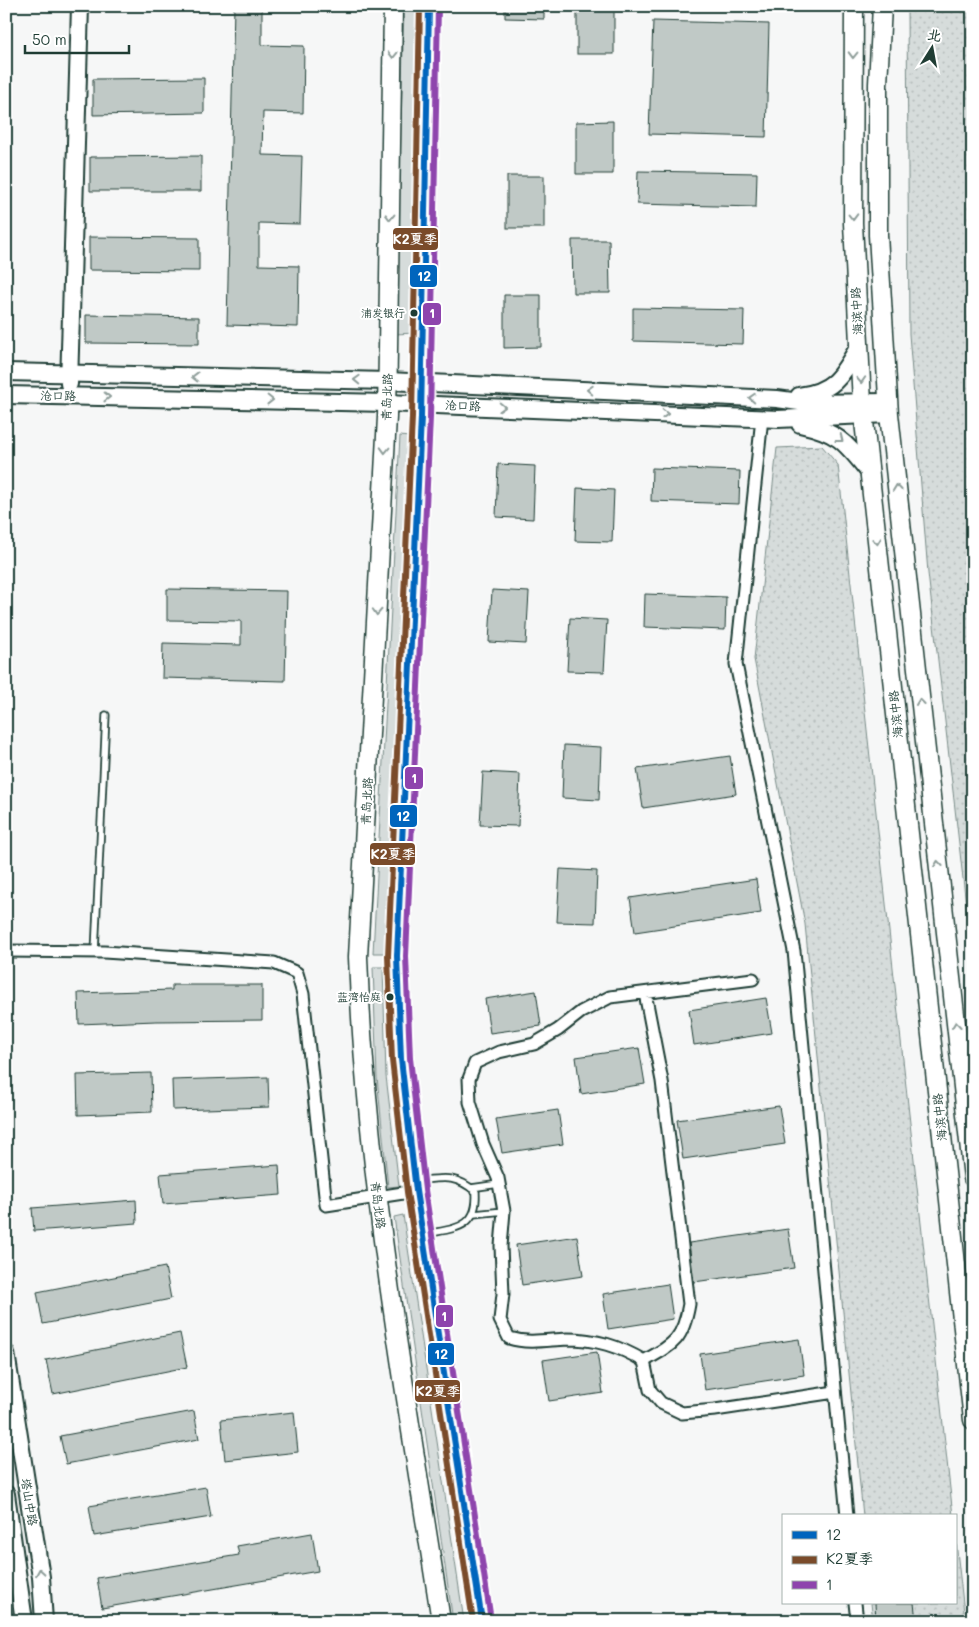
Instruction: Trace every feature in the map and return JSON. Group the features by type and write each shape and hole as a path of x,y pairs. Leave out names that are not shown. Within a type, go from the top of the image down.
{"main road":[{"path":"69,396 80,6"},
{"name":"青岛北路","path":"394,6 388,381 358,957 361,1042 376,1198 441,1621"},
{"path":"429,6 422,383 397,956 401,1059 416,1186 482,1621"},
{"name":"海滨中路","path":"854,6 853,223 863,410 973,1420"},
{"name":"海滨中路","path":"882,6 878,84 878,235 888,408 973,1178"},
{"path":"777,399 817,393 831,386 844,373 859,346"},
{"name":"沧口路","path":"6,372 388,381 777,399 863,410"},
{"name":"沧口路","path":"6,395 421,404 770,419 888,408"},
{"path":"770,419 830,432 850,448 870,473"},
{"name":"塔山中路","path":"6,1353 41,1577 44,1621"},
{"name":"塔山中路","path":"6,1494 24,1621"}],"street":[{"path":"770,419 736,664 794,951 847,1514"},
{"path":"6,951 95,952 274,963 297,973 303,994 326,1205 376,1198 416,1186"},
{"path":"753,979 610,997 581,1012 558,1030 534,1044 499,1052 474,1063 469,1080 470,1102 483,1144 499,1184 504,1211 501,1246 503,1294 500,1320 508,1338 525,1343 567,1339 596,1340 623,1348 644,1361 650,1390 661,1403 682,1412 715,1410 835,1392"},
{"path":"644,1361 669,1347 685,1328 689,1304 662,1081 645,993"},
{"path":"855,1604 857,1621"}],"lane":[{"path":"95,952 106,715"},
{"path":"416,1186 445,1178 464,1181 476,1192 477,1206 474,1214 464,1226 423,1235"},
{"path":"471,1188 499,1184"},
{"path":"474,1214 504,1211"}],"shaded area":[{"path":"404,6 422,6 415,333 396,334"},
{"path":"907,6 973,6 973,966 928,573 909,334"},
{"path":"400,436 409,437 384,953 373,953"},
{"path":"822,446 838,465 953,1514 863,1514 805,924 754,659 777,448"},
{"path":"373,967 383,967 386,1076 399,1186 388,1187 377,1077"},
{"path":"403,1215 464,1621 453,1621 394,1217"},
{"path":"956,1542 965,1621 873,1621 871,1604 956,1604"}],"building":[{"path":"234,6 262,6 262,45 304,46 303,113 263,112 262,155 302,156 300,224 259,223 259,265 299,266 298,327 227,325"},
{"path":"505,6 544,6 544,19 505,18"},
{"path":"577,6 614,6 614,54 577,54"},
{"path":"653,21 769,24 766,137 649,134"},
{"path":"204,78 204,113 93,115 93,79"},
{"path":"613,121 613,174 576,174 576,122"},
{"path":"201,156 201,191 90,191 90,157"},
{"path":"638,171 757,173 756,207 637,204"},
{"path":"507,176 544,176 544,228 507,228"},
{"path":"89,237 199,238 199,271 89,270"},
{"path":"572,240 609,240 610,293 573,293"},
{"path":"504,295 541,295 541,347 504,348"},
{"path":"633,308 744,310 743,344 633,341"},
{"path":"86,315 199,317 199,344 86,343"},
{"path":"498,464 535,466 533,519 496,517"},
{"path":"652,468 740,471 739,504 651,501"},
{"path":"577,488 614,490 612,542 575,541"},
{"path":"167,589 287,591 285,681 162,678 163,643 241,645 241,621 167,620"},
{"path":"492,590 529,592 526,644 489,642"},
{"path":"645,594 726,597 725,630 644,627"},
{"path":"570,618 607,620 604,672 567,671"},
{"path":"564,745 601,747 599,800 562,798"},
{"path":"730,756 736,794 643,808 637,769"},
{"path":"483,772 520,774 518,826 480,825"},
{"path":"560,869 597,871 595,923 557,922"},
{"path":"756,879 761,913 635,932 630,898"},
{"path":"172,985 262,985 262,1020 79,1024 78,993 172,990"},
{"path":"536,991 541,1026 490,1033 485,999"},
{"path":"766,998 772,1033 694,1045 689,1010"},
{"path":"639,1048 645,1084 581,1094 576,1057"},
{"path":"151,1073 152,1112 78,1115 77,1075"},
{"path":"268,1077 269,1107 173,1110 172,1080"},
{"path":"779,1106 785,1144 683,1159 677,1120"},
{"path":"558,1110 563,1144 502,1153 496,1119"},
{"path":"279,1165 281,1195 163,1204 160,1174"},
{"path":"136,1200 137,1223 34,1231 32,1208"},
{"path":"788,1229 794,1268 694,1282 689,1243"},
{"path":"577,1236 583,1276 522,1285 516,1245"},
{"path":"165,1267 171,1299 43,1324 37,1292"},
{"path":"668,1284 673,1319 608,1329 603,1294"},
{"path":"180,1333 187,1367 53,1394 46,1360"},
{"path":"799,1339 804,1375 705,1390 700,1354"},
{"path":"597,1352 603,1393 549,1401 543,1360"},
{"path":"194,1411 199,1439 66,1464 60,1436"},
{"path":"294,1412 298,1452 225,1460 221,1420"},
{"path":"206,1487 211,1517 94,1536 89,1506"},
{"path":"312,1533 318,1571 102,1608 97,1578 239,1555 237,1546"},
{"path":"875,1604 914,1604 916,1621 876,1621"}],"transit line":[{"name":"K2夏季","path":"420,6 412,417 388,956 392,1060 407,1192 473,1621"},
{"name":"12","path":"429,6 421,417 397,956 401,1059 416,1191 482,1621"},
{"name":"1","path":"438,6 430,417 406,956 410,1058 425,1190 491,1620"}],"place":[{"name":"浦发银行","path":"414,313"},
{"name":"蓝湾怡庭","path":"390,997"}]}
